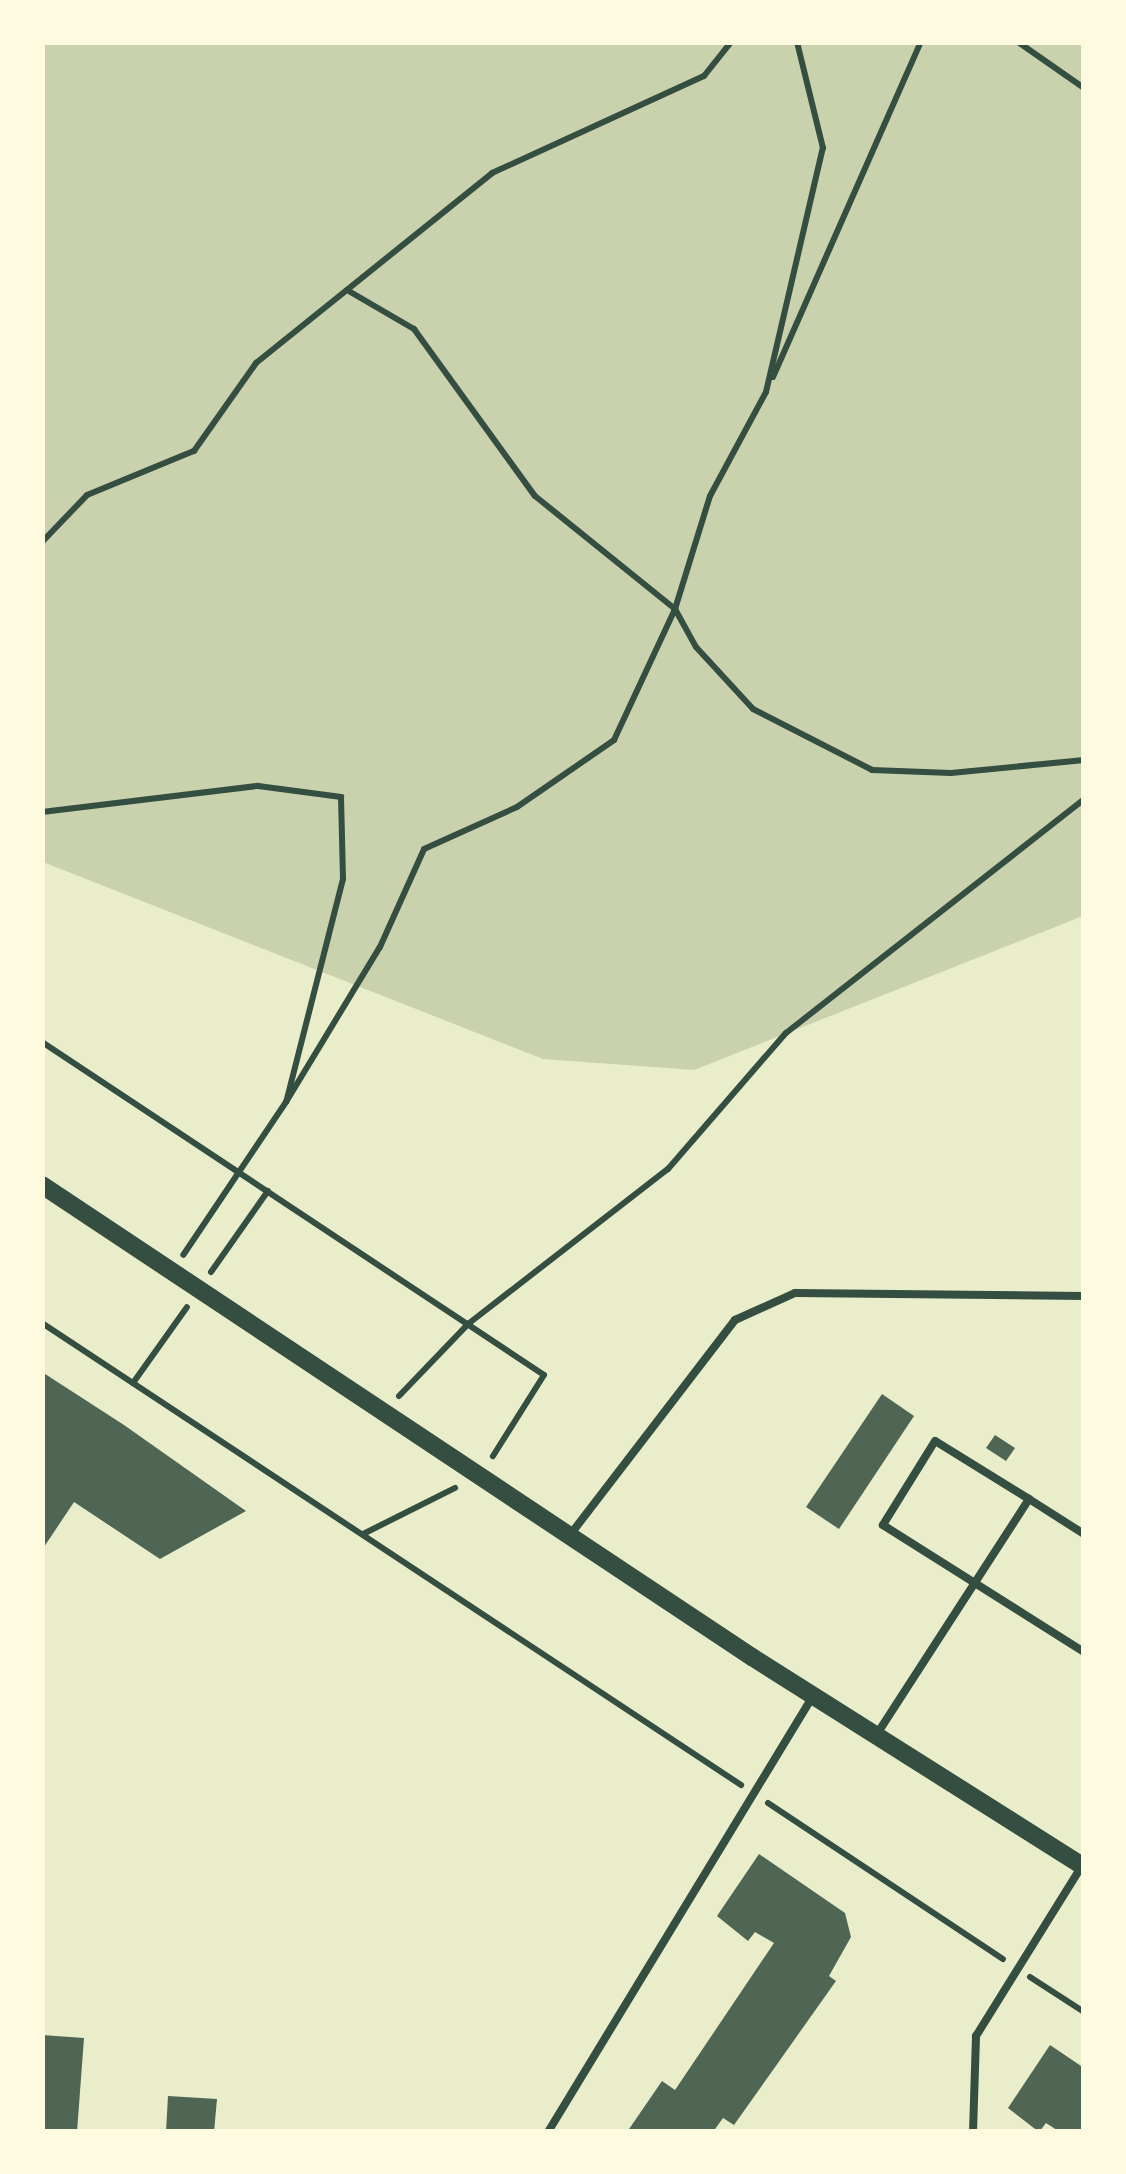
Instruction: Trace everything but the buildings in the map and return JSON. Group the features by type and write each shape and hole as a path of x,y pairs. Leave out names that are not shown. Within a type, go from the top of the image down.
{"street":[{"path":"42,1185 1083,1867"}],"lane":[{"path":"570,1534 735,1320 795,1293 1084,1296"},
{"path":"1084,1534 935,1441 884,1525 1084,1652"},
{"path":"877,1734 979,1584 1029,1499"},
{"path":"548,2132 814,1694"},
{"path":"973,2132 976,2036 1083,1867"}],"path":[{"path":"42,542 87,495 194,451 256,363 492,172 704,76 731,42"},
{"path":"766,392 823,148 797,42"},
{"path":"172,1270 286,1102 380,947 424,849 517,807 614,740 675,609 710,496 766,392 921,42"},
{"path":"1018,42 1084,88"},
{"path":"347,290 414,329 535,496 675,609 696,647 753,709 872,770 951,773 1084,760"},
{"path":"42,812 258,786 341,797 343,879 286,1102"},
{"path":"385,1412 468,1324 668,1168 786,1033 1084,799"},
{"path":"42,1042 544,1376 481,1476 362,1534"},
{"path":"42,1323 1084,2012"}],"green space":[{"path":"42,43 1083,43 1083,916 694,1070 543,1059 43,862"}]}
